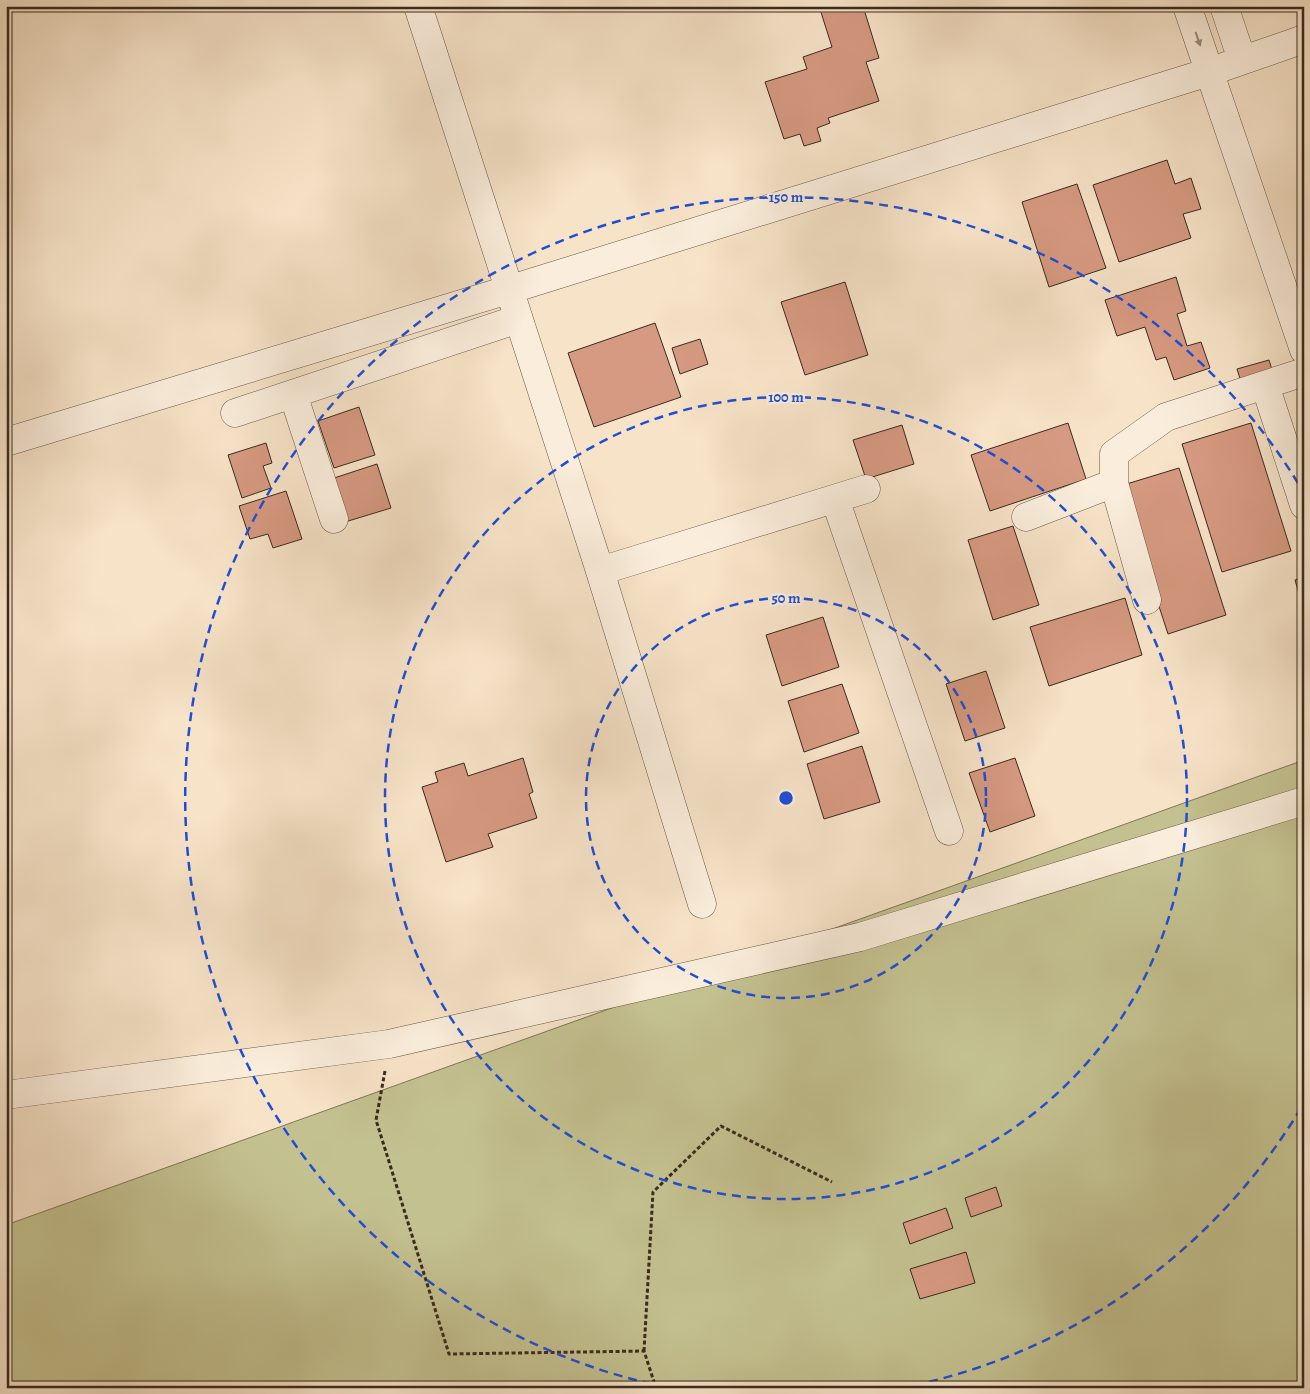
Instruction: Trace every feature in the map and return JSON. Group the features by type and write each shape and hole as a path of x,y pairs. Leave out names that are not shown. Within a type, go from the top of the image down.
{"street":[{"path":"418,6 600,571 702,904"},
{"path":"1187,6 1304,350"},
{"path":"1224,6 1242,60"},
{"path":"6,442 508,290 1209,72 1304,39"},
{"path":"235,413 518,319"},
{"path":"1148,600 1114,483 1114,454 1166,417 1304,372"},
{"path":"1265,385 1304,505"},
{"path":"293,394 334,519"},
{"path":"1026,517 1114,483"},
{"path":"600,571 866,489"},
{"path":"835,498 949,831"},
{"path":"6,1095 390,1044 860,937 1304,801"}],"path":[{"path":"390,1044 376,1120 449,1354 644,1351"},
{"path":"656,1388 644,1351 653,1192 721,1126 832,1182"}],"shaded area":[{"path":"1304,760 1304,1388 6,1388 6,1225"}],"building":[{"path":"819,6 863,6 879,58 866,62 879,101 828,118 830,123 817,128 821,141 804,146 800,134 784,139 765,82 807,69 803,57 832,47"},
{"path":"1167,160 1175,184 1191,178 1201,209 1183,214 1191,238 1119,262 1093,185"},
{"path":"1077,184 1106,268 1049,287 1022,202"},
{"path":"1176,277 1186,311 1177,314 1187,346 1201,342 1210,368 1174,380 1166,357 1156,360 1145,327 1117,336 1105,300"},
{"path":"845,282 868,355 805,375 781,302"},
{"path":"655,323 681,397 594,427 568,353"},
{"path":"700,339 708,364 680,374 672,348"},
{"path":"1269,360 1275,379 1243,388 1237,369"},
{"path":"359,407 375,455 334,468 318,421"},
{"path":"1068,423 1086,479 990,511 971,455"},
{"path":"1251,423 1291,551 1222,572 1182,444"},
{"path":"902,425 914,464 866,479 853,440"},
{"path":"266,443 272,463 263,466 271,488 242,498 228,455"},
{"path":"377,464 391,508 345,522 331,479"},
{"path":"1179,468 1226,615 1168,634 1120,486"},
{"path":"286,491 302,539 273,548 268,534 250,539 239,506"},
{"path":"1013,526 1039,605 993,620 968,540"},
{"path":"1304,577 1304,603 1302,604 1295,580"},
{"path":"1125,598 1142,655 1049,686 1030,627"},
{"path":"823,617 839,667 782,686 766,635"},
{"path":"986,671 1005,728 965,741 946,684"},
{"path":"842,684 859,733 804,752 788,701"},
{"path":"862,746 880,802 824,819 807,764"},
{"path":"523,758 533,792 529,794 537,818 488,834 493,847 446,862 422,787 438,782 435,772 464,763 468,776"},
{"path":"1015,758 1035,816 990,832 969,773"},
{"path":"996,1187 1002,1206 971,1217 965,1198"},
{"path":"946,1208 953,1228 910,1244 903,1223"},
{"path":"966,1252 975,1283 920,1299 910,1269"}]}
